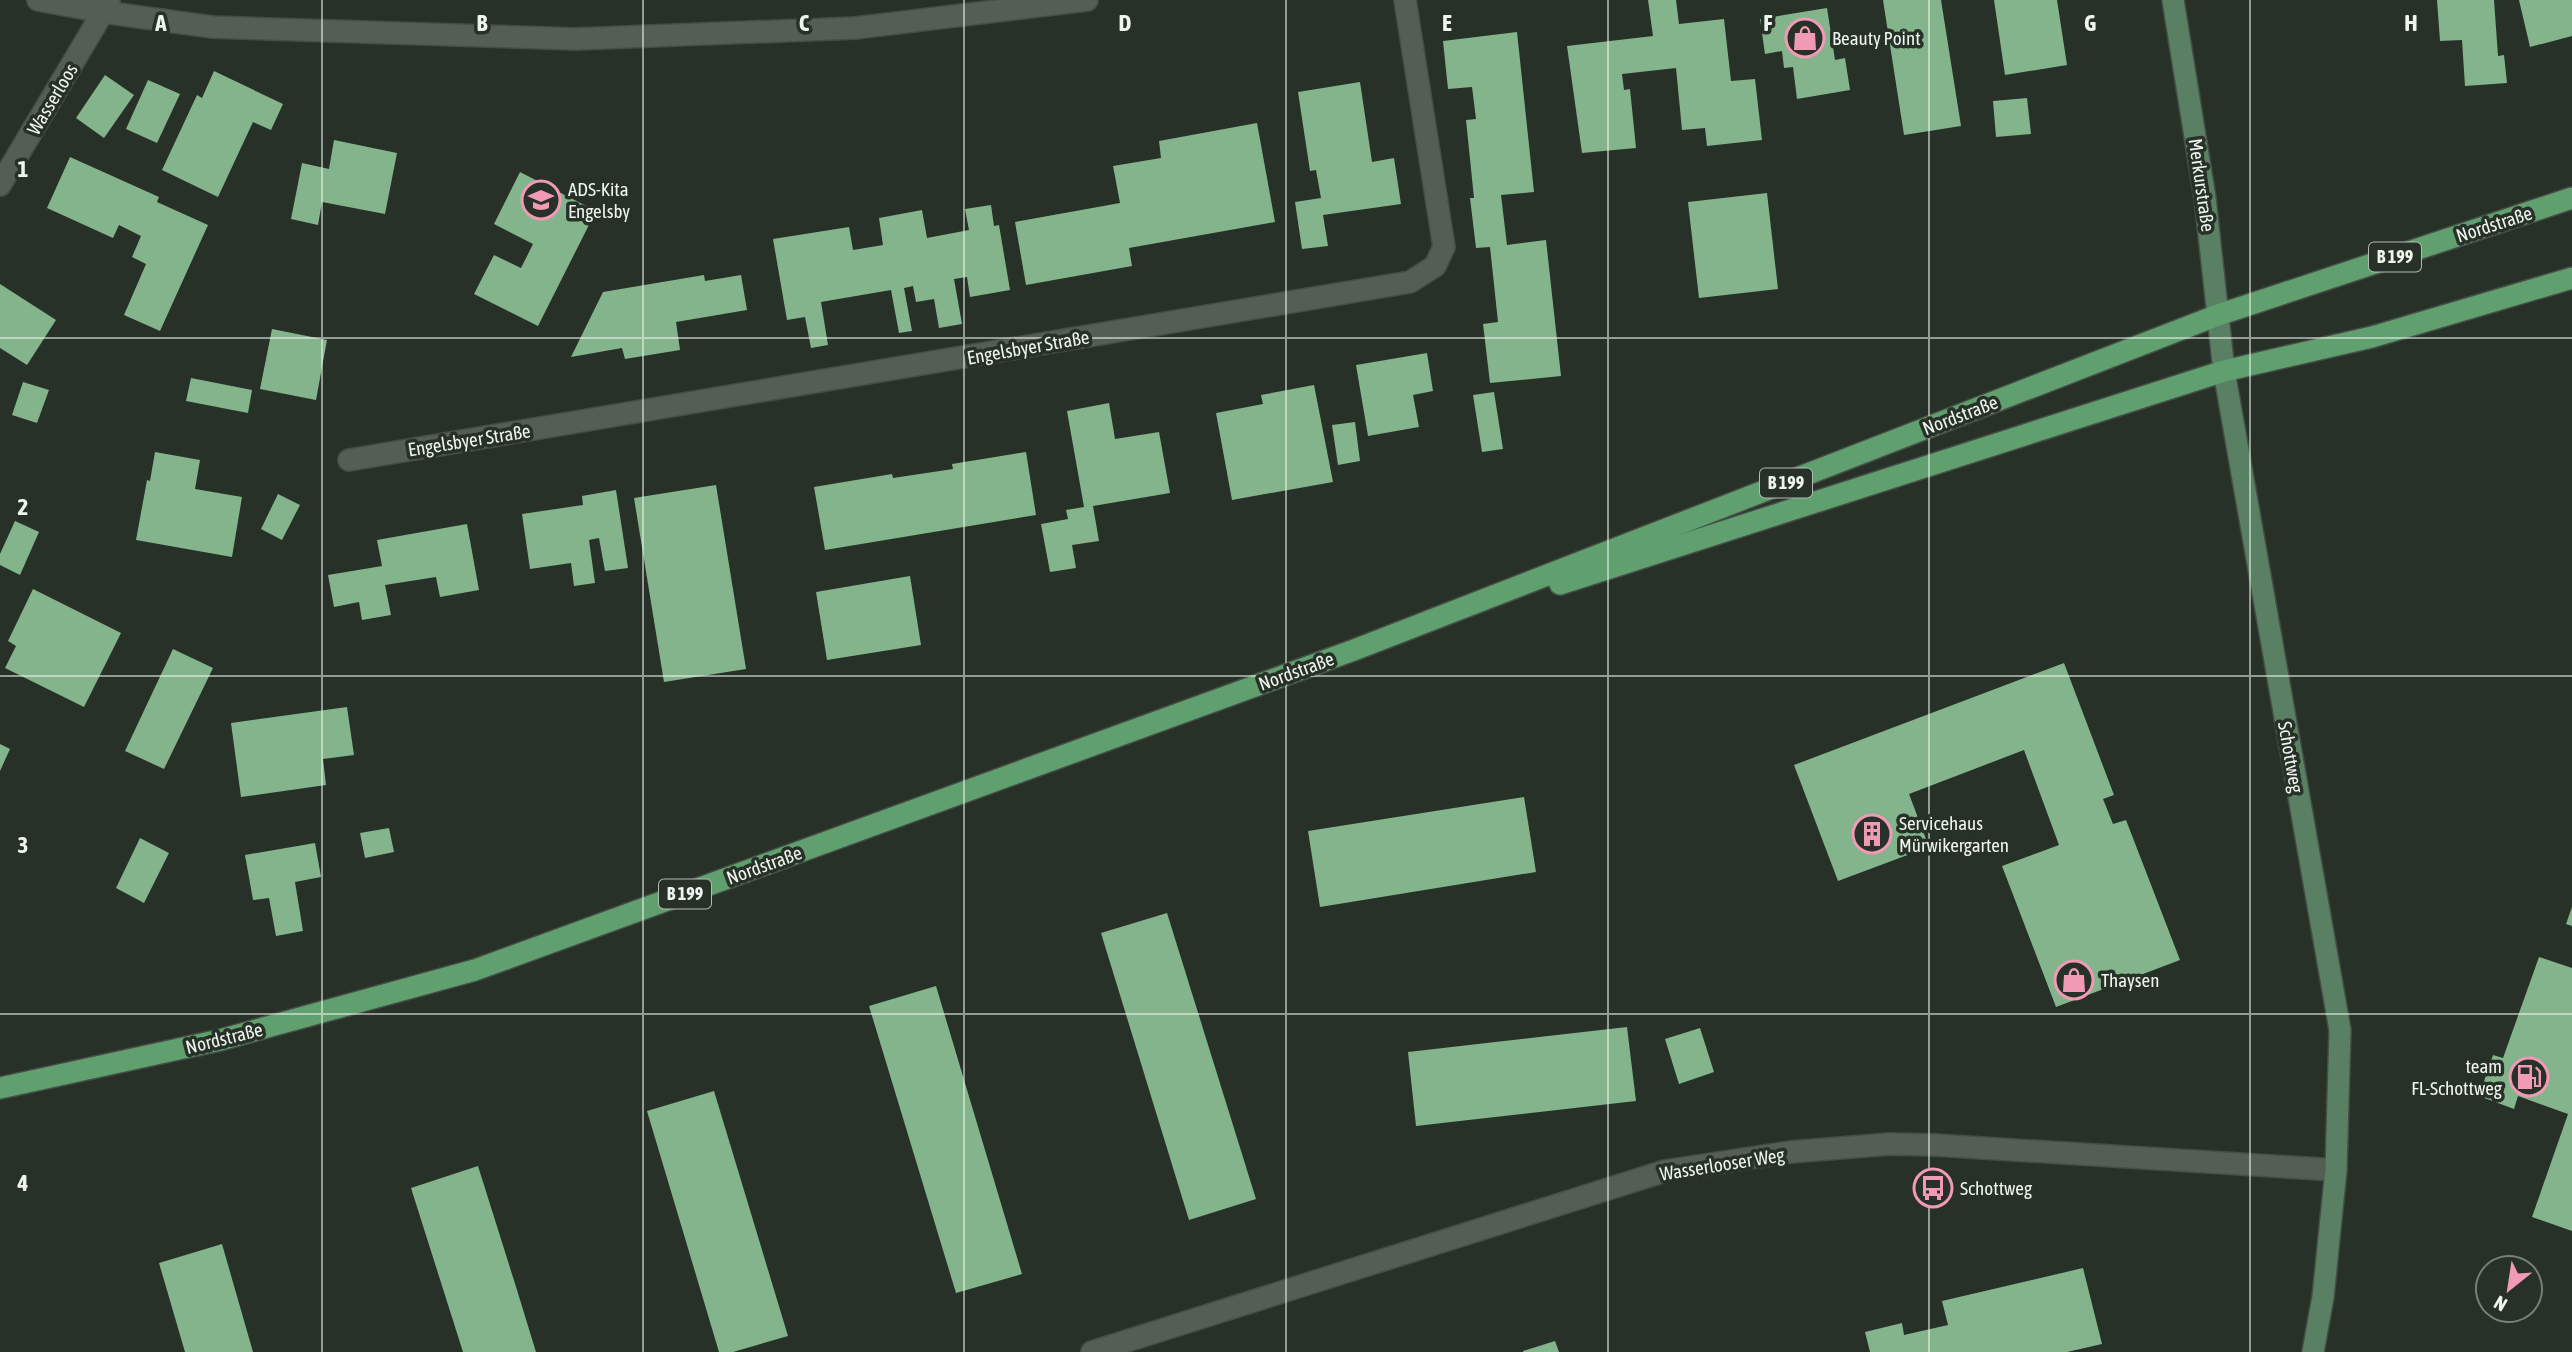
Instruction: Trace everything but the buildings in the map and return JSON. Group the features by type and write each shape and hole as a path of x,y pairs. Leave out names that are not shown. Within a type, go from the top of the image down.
{"main road":[{"name":"Nordstraße","path":"0,1088 220,1040 475,970 1354,650 2218,315 2572,198"},
{"name":"Nordstraße","path":"1354,650 2224,371 2372,337 2572,278"}],"street":[{"path":"38,0 106,6 212,27 576,39 856,28 1087,0"},
{"name":"Engelsbyer Straße","path":"349,460 1410,282 1435,266 1444,247 1405,0"},
{"name":"Merkurstraße","path":"2174,0 2205,198 2224,371"},
{"name":"Wasserloos","path":"0,185 106,6"},
{"name":"Schottweg","path":"2224,371 2340,1030 2336,1170 2313,1352"},
{"name":"Wasserlooser Weg","path":"1092,1352 1665,1171 1790,1152 1890,1144 1935,1145 2336,1170"}],"place":[{"name":"Beauty Point","path":"1805,38"},
{"name":"ADS-Kita Engelsby","path":"541,200"},
{"name":"Servicehaus Mürwikergarten","path":"1872,834"},
{"name":"Thaysen","path":"2074,980"},
{"name":"team FL-Schottweg","path":"2529,1077"},
{"name":"Schottweg","path":"1933,1188"}]}
